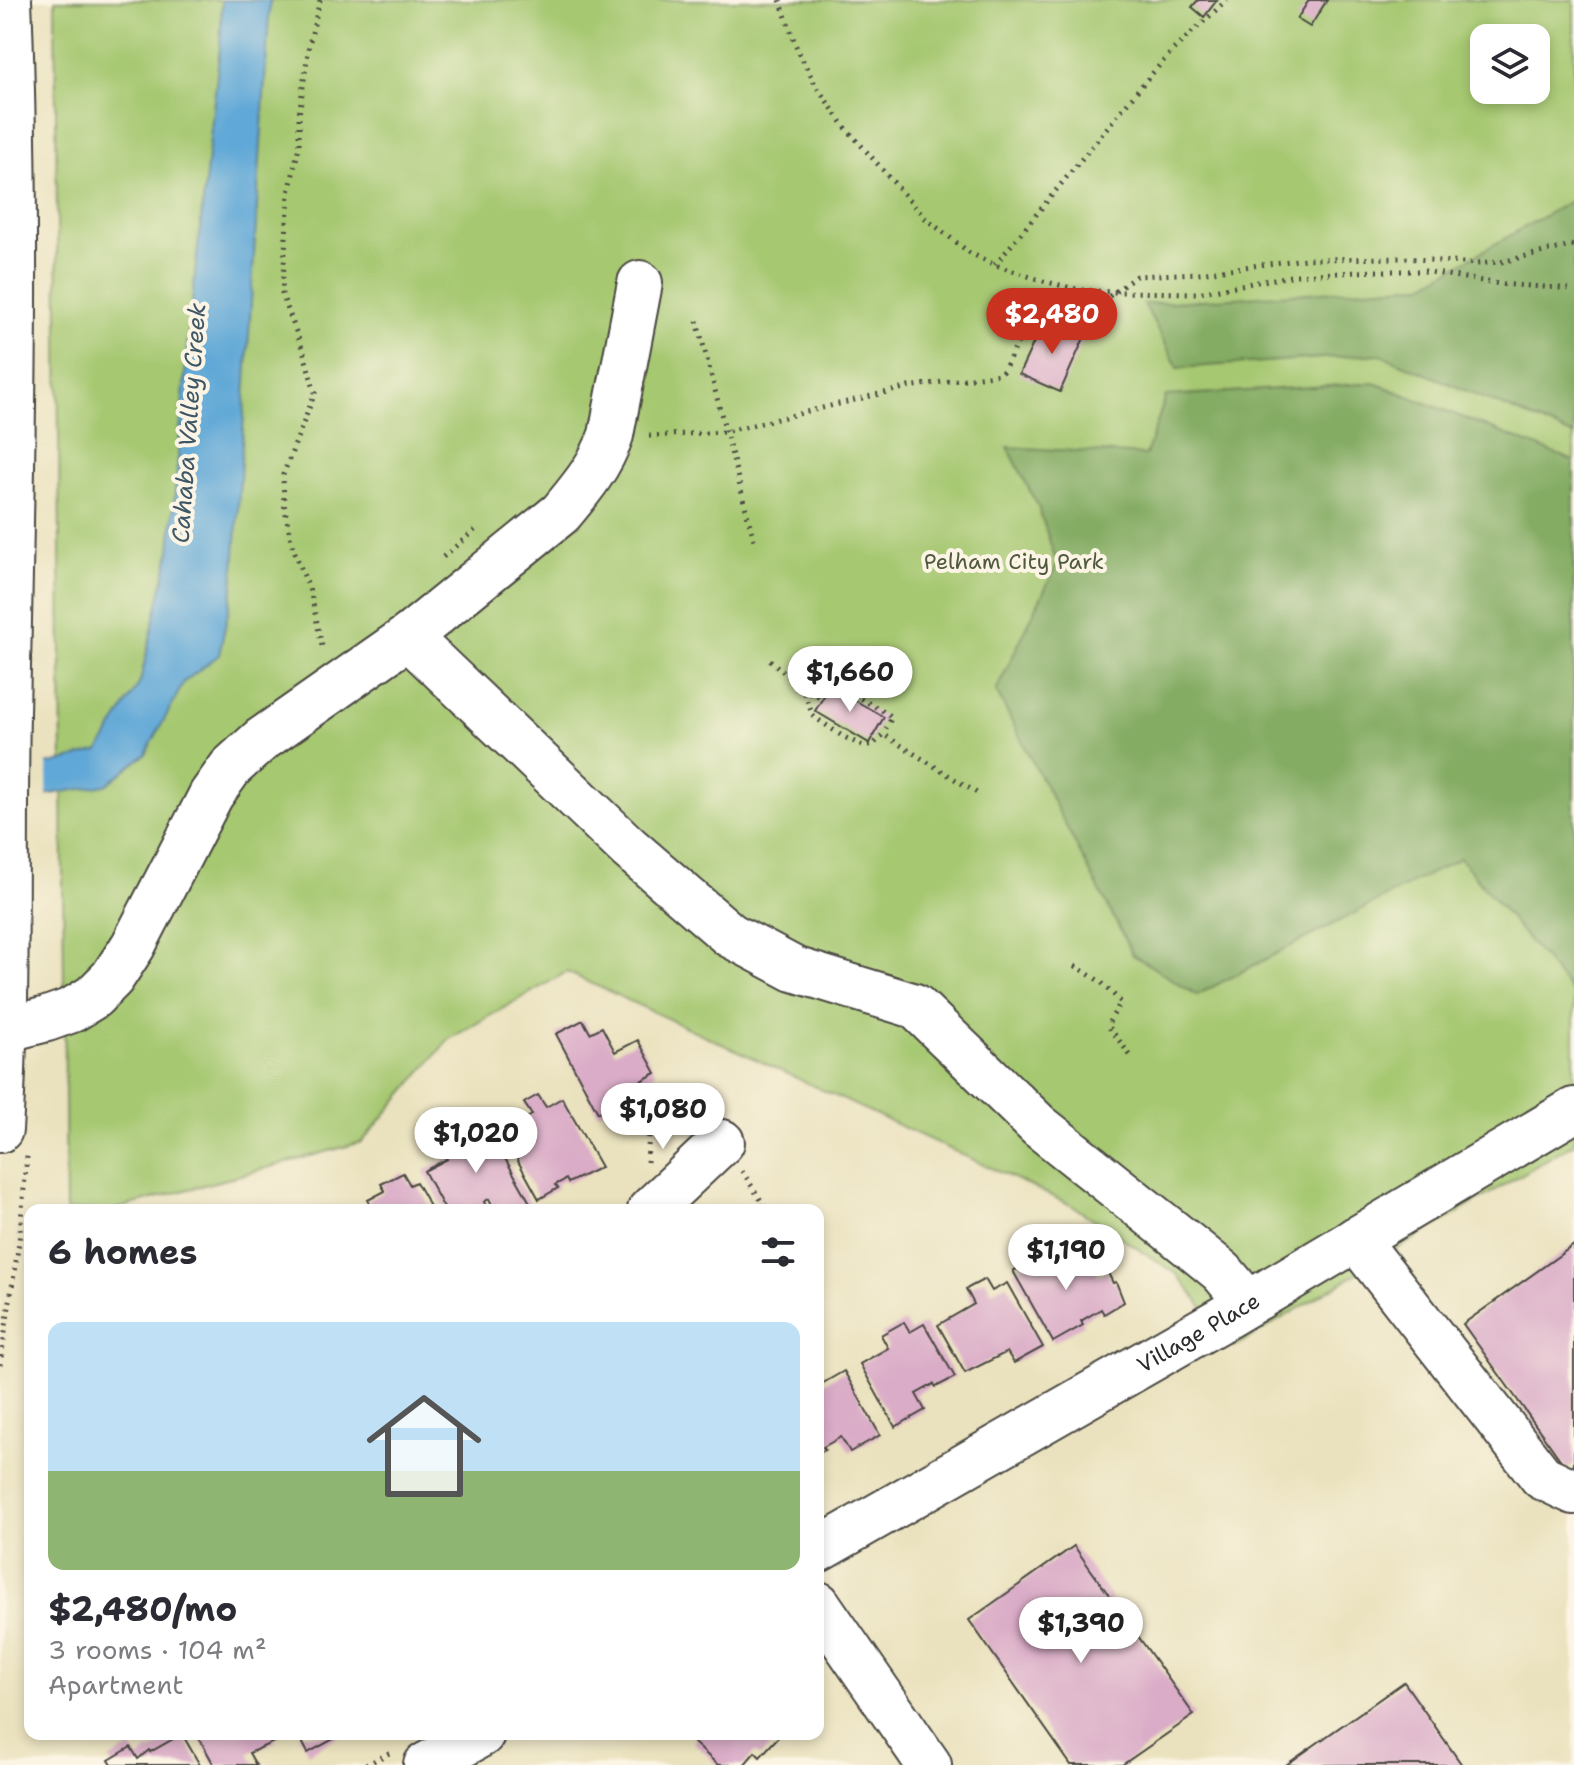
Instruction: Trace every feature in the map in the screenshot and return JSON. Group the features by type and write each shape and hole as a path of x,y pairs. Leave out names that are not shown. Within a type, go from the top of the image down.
{"street":[{"path":"0,1130 14,354 13,82 9,0"},
{"path":"4,1030 72,1010 93,997 112,978 133,946 211,795 231,767 261,740 408,637 561,513 581,490 605,453 611,435 640,283"},
{"path":"408,637 629,848 730,935 808,974 915,1006 1039,1126 1222,1272 1248,1303"},
{"name":"Village Place","path":"824,1547 1248,1303 1574,1110"},
{"path":"656,1204 722,1142"},
{"path":"1356,1239 1542,1477 1574,1492"},
{"path":"824,1613 929,1765"},
{"path":"426,1765 471,1740"}],"path":[{"path":"320,0 309,45 299,115 299,146 289,193 282,294 315,393 283,475 284,504 292,545 311,594 323,652"},
{"path":"780,0 797,49 816,86 846,128 925,218 970,253 995,265 1080,290 1114,292 1197,293 1296,275 1377,271 1424,271 1499,284 1574,289"},
{"path":"995,265 1142,85 1173,50 1227,0"},
{"path":"1114,292 1136,276 1199,273 1290,260 1405,258 1476,264 1501,262 1574,245"},
{"path":"697,321 755,544"},
{"path":"770,660 802,688 823,698"},
{"path":"831,682 888,714 892,717 891,723 874,744 863,746 813,716 802,688 814,683 831,682"},
{"path":"883,734 980,795"},
{"path":"1075,966 1101,982 1121,1002 1109,1027 1130,1055"}],"green space":[{"name":"Pelham City Park","path":"55,0 1574,0 1574,1143 1234,1347 1177,1274 1071,1205 567,972 449,1039 362,1142 134,1204 66,1204"},
{"path":"1574,199 1574,436 1379,354 1178,368 1144,304 1423,285"},
{"path":"1375,383 1574,461 1574,995 1460,858 1197,995 1133,955 996,691 1057,564 1039,509 1008,447 1146,455 1166,396"}],"water":[{"name":"Cahaba Valley Creek","path":"222,0 270,0 233,589 219,655 184,682 146,754 106,785 0,802 0,765 55,763 99,751 140,682 170,552"}],"pier":[{"path":"47,759 47,799 0,806 0,761"}],"building":[{"path":"1198,0 1217,0 1204,17 1192,7"},
{"path":"1309,0 1327,0 1310,27 1297,19"},
{"path":"1044,320 1084,338 1060,392 1019,374"},
{"path":"830,686 884,717 869,743 815,711"},
{"path":"583,1020 590,1033 602,1027 615,1052 638,1040 656,1073 633,1085 635,1089 598,1113 556,1034"},
{"path":"538,1095 546,1107 562,1098 601,1167 568,1183 566,1179 555,1185 558,1188 539,1199 504,1136 532,1115 524,1103"},
{"path":"485,1123 531,1204 492,1204 489,1199 485,1204 442,1204 424,1171 447,1159 440,1147"},
{"path":"403,1173 410,1185 416,1182 429,1204 370,1204 368,1200 385,1191 381,1184"},
{"path":"1574,1245 1574,1464 1567,1469 1463,1324"},
{"path":"1055,1248 1068,1270 1089,1259 1098,1275 1107,1271 1113,1283 1116,1282 1124,1302 1104,1314 1101,1309 1081,1321 1083,1325 1053,1342 1013,1271"},
{"path":"985,1279 992,1291 1007,1283 1043,1347 1014,1363 1007,1352 965,1373 938,1325 974,1304 966,1289"},
{"path":"904,1322 910,1332 924,1324 955,1377 916,1394 925,1410 895,1427 860,1364 888,1348 881,1335"},
{"path":"844,1371 880,1435 850,1452 841,1437 824,1446 824,1383"},
{"path":"1074,1546 1194,1715 1122,1765 1071,1765 969,1620"},
{"path":"1404,1682 1462,1765 1286,1765"},
{"path":"171,1740 185,1740 200,1765 112,1765 109,1760 131,1747 138,1759"},
{"path":"200,1740 276,1740 249,1753 256,1765 214,1765"},
{"path":"301,1740 332,1740 308,1753"},
{"path":"776,1740 760,1757 755,1752 744,1765 718,1765 693,1742"}]}
